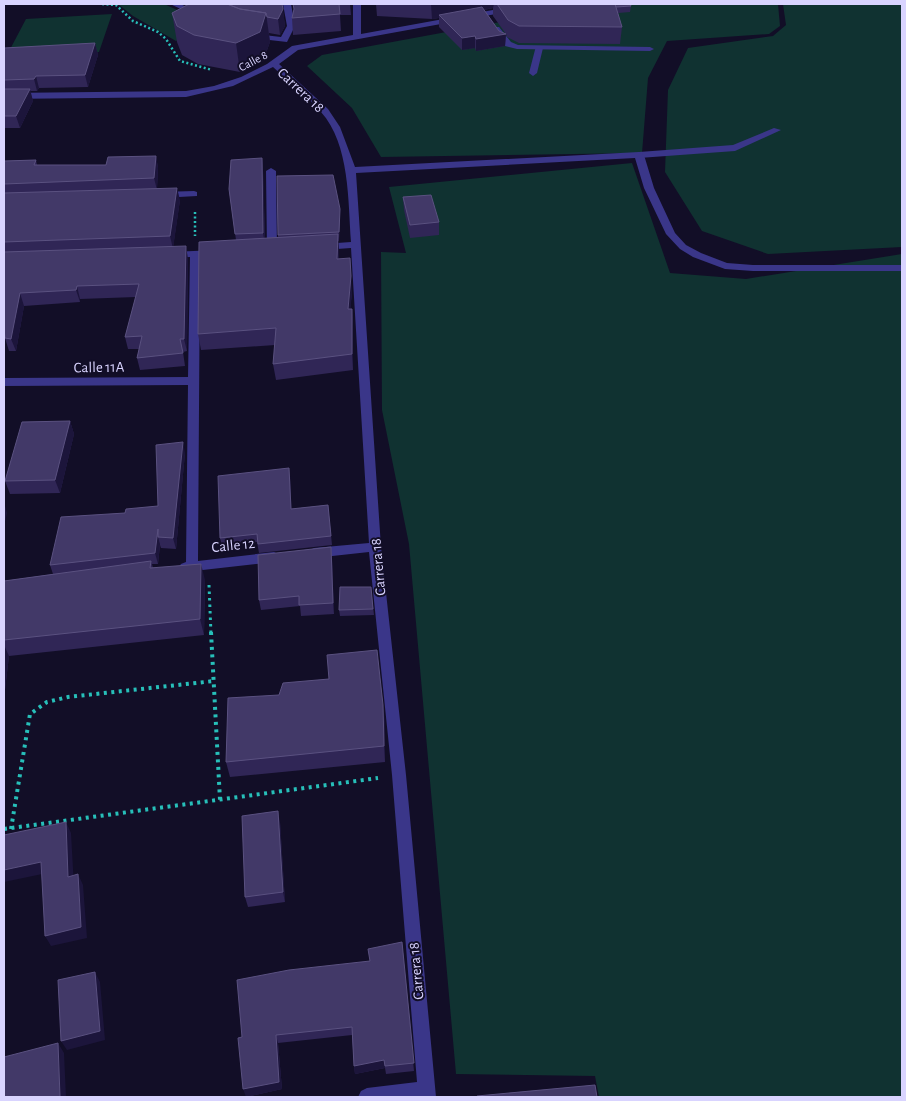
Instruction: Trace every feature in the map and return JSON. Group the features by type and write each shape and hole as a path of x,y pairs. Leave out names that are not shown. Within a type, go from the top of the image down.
{"street":[{"path":"174,4 202,15 196,4"},
{"path":"284,40 291,26 287,4"},
{"path":"356,37 357,4"},
{"name":"Calle 8","path":"4,96 186,94 215,90 243,80 274,64 295,48 485,14 509,7"},
{"path":"485,14 508,44 540,48 650,49"},
{"path":"247,34 284,40 295,48"},
{"path":"534,73 540,48"},
{"name":"Carrera 18","path":"274,64 325,111 336,127 351,170 376,547 399,775 427,1093"},
{"path":"351,170 639,155 734,148 777,130"},
{"path":"639,155 648,188 671,234 683,247 697,255 725,266 753,268 902,268"},
{"path":"271,171 272,250"},
{"path":"149,196 194,194"},
{"path":"309,248 356,245"},
{"path":"157,255 224,252"},
{"path":"192,566 195,254"},
{"name":"Calle 11A","path":"4,382 194,381"},
{"name":"Calle 12","path":"172,568 376,547"},
{"path":"367,1097 427,1093"}],"path":[{"path":"102,4 116,6 133,21 162,36 180,61 185,64 232,74 243,80"},
{"path":"194,194 195,254"},
{"path":"208,564 220,800"},
{"path":"11,828 30,714 47,702 68,697 214,681"},
{"path":"4,830 399,775"}],"green space":[{"path":"118,4 164,4 206,23 176,41 133,16"},
{"path":"533,4 778,4 780,26 769,34 667,41 648,78 642,153 381,157 352,108 307,66 322,55 522,18"},
{"path":"783,4 902,4 902,247 768,254 702,231 665,172 668,90 688,48 773,36 786,25"},
{"path":"112,14 99,52 6,57 26,19"},
{"path":"632,163 670,273 746,279 902,254 902,1097 599,1097 595,1076 456,1074 409,544 382,410 381,252 406,253 389,187"}],"building":[{"path":"189,4 227,4 240,9 266,13 260,32 236,43 194,35 177,26 172,13"},
{"path":"227,4 282,4 283,9 278,19 267,17 266,13 240,9"},
{"path":"293,4 339,4 340,14 292,18"},
{"path":"497,4 615,4 622,27 519,26 508,20"},
{"path":"615,4 630,4 631,6 616,7"},
{"path":"482,7 499,31 506,34 476,39 475,36 462,38 439,15"},
{"path":"95,43 85,75 36,76 34,79 4,80 4,48"},
{"path":"4,89 30,89 16,116 4,116"},
{"path":"156,156 154,178 4,184 4,161 36,160 34,165 106,165 108,157"},
{"path":"262,158 263,233 235,234 229,189 231,160"},
{"path":"333,175 340,209 339,232 278,235 277,176"},
{"path":"177,188 170,236 4,242 4,193"},
{"path":"431,195 439,222 410,225 403,197"},
{"path":"338,234 337,259 350,258 351,276 348,309 352,309 352,354 273,364 276,328 198,334 199,242"},
{"path":"186,246 184,339 180,339 183,353 137,358 142,336 125,337 139,284 77,286 76,290 20,293 11,339 5,338 4,252"},
{"path":"70,421 55,480 5,481 22,422"},
{"path":"183,442 173,538 158,537 158,529 155,553 50,565 61,517 125,513 126,509 158,506 156,445"},
{"path":"289,468 291,509 328,505 331,536 258,544 257,534 220,538 218,476"},
{"path":"331,547 333,603 299,605 299,596 259,600 258,555"},
{"path":"151,561 150,568 201,564 200,619 4,640 4,581"},
{"path":"340,587 371,587 373,609 339,610"},
{"path":"377,650 383,705 384,746 226,762 228,698 279,695 283,683 329,679 327,655"},
{"path":"278,811 283,892 245,897 242,816"},
{"path":"66,822 68,877 78,874 81,927 45,936 41,862 4,870 4,835"},
{"path":"402,942 414,1063 385,1066 384,1060 354,1066 352,1027 276,1035 279,1082 243,1089 238,1038 242,1037 237,980 289,970 370,961 368,949"},
{"path":"95,972 100,1031 61,1041 58,980"},
{"path":"58,1043 60,1097 4,1097 4,1057"},
{"path":"595,1085 597,1097 477,1097 477,1096"}]}
